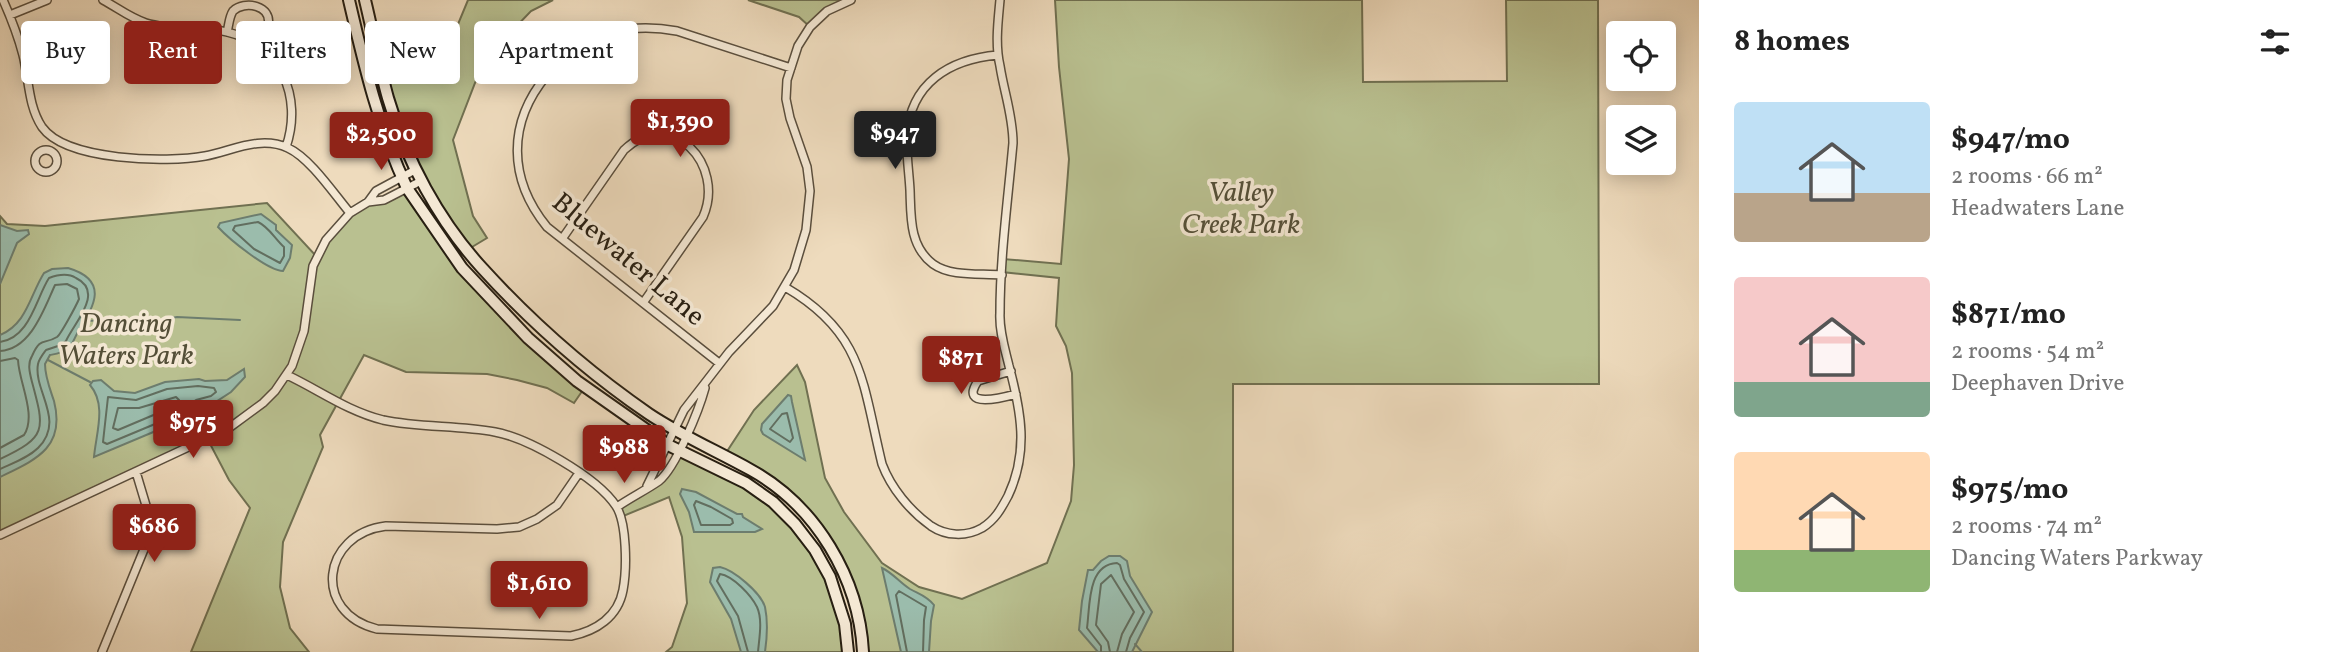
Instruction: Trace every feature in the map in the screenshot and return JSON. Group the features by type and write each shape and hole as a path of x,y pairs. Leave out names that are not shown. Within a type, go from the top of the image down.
{"street":[{"path":"3,0 23,57 34,110 44,129 59,142 85,151 139,159 169,160 205,156 257,143 286,147 304,159 350,213"},
{"path":"10,15 47,0"},
{"path":"103,0 124,14 146,23 227,32 236,36"},
{"path":"349,0 381,125 402,177 462,268 528,338 577,381 668,445 746,483 773,502 808,539 823,564 836,593 845,624 848,652"},
{"path":"365,0 389,100 418,175 447,223 481,267 566,352 674,430 753,471 807,514 844,572 860,622 863,652"},
{"path":"647,486 674,430 694,397 719,363 773,306 794,270 803,242 810,191 807,167 786,99 787,79 798,46 810,27 827,11 851,0"},
{"path":"785,287 821,310 850,347 859,368 887,477 912,508 938,530 954,534 973,532 990,523 1001,509 1012,486 1020,461 1022,424 1000,325 1013,133 998,55 1000,0"},
{"path":"227,32 232,13 238,5 249,1 260,4 265,9 268,21"},
{"name":"Bluewater Lane","path":"719,363 562,239 539,217 525,191 518,168 519,133 531,99 560,60 581,43 607,33 658,27 791,68"},
{"path":"998,55 961,61 940,72 918,96 907,136 912,230 919,248 931,262 947,270 1002,275"},
{"path":"286,147 293,120 291,94 287,84"},
{"path":"562,239 624,150 633,142 642,136 657,133 681,140 701,162 707,174 710,184 708,207 643,303"},
{"path":"53,152 59,142"},
{"path":"0,535 241,421 275,391 287,375 300,344 313,266 326,240 350,213 368,201 376,191 402,177 418,175"},
{"path":"368,201 384,200 407,188 418,175"},
{"path":"1011,370 978,381 975,384 975,392 979,398 986,401 1016,394"},
{"path":"287,375 340,404 380,419 482,430 511,436 550,453 579,473 601,490 617,507 624,534 623,589 615,610 597,627 571,636 377,629 356,621 340,606 332,579 338,555 353,537 374,527 386,526 497,529 519,527 547,513 556,505 579,473"},
{"path":"617,507 657,482 666,473 679,451 706,384"},
{"path":"102,652 147,542 148,512 136,472"}],"green space":[{"path":"468,0 553,0 531,11 521,21 474,21 475,84 453,140 473,216 487,238 467,250 415,170 388,84 460,84 459,21"},
{"path":"748,0 851,0 842,3 810,27 799,17"},
{"name":"Valley Creek Park","path":"1055,0 1362,0 1363,82 1507,81 1506,0 1598,0 1599,384 1233,384 1233,652 863,652 844,572 793,501 724,456 754,410 797,365 805,382 825,478 844,512 882,563 919,587 962,599 1047,563 1071,501 1074,465 1072,373 1066,346 1056,326 1059,278 1002,272 1003,259 1061,264 1069,159"},
{"name":"Dancing Waters Park","path":"407,188 462,268 585,387 574,403 547,388 517,380 487,374 406,372 364,355 320,435 323,447 283,542 280,587 290,628 309,652 191,652 250,508 229,480 207,438 0,535 0,216 7,224 45,226 267,203 317,257 326,240 356,208 384,200"},
{"path":"679,451 773,502 823,564 848,652 666,652 672,647 687,603 682,537 669,497 621,517 617,507 657,482"}],"water":[{"path":"261,214 276,225 276,230 292,245 290,258 283,271 259,260 218,227 220,223"},
{"path":"0,225 17,231 28,230 29,234 17,243 0,284"},
{"path":"68,268 89,279 95,295 89,313 70,346 63,352 50,355 45,364 57,417 56,430 45,450 36,458 0,477 0,335 16,324 22,316 44,273 52,269"},
{"path":"244,369 245,377 231,392 214,403 199,407 170,425 94,457 99,410 98,401 90,385 93,381 101,380 114,391 135,393 165,382 227,380"},
{"path":"788,395 791,396 805,460 763,434 761,430 762,424"},
{"path":"682,489 696,492 737,514 742,514 762,529 755,532 694,532 689,512 680,494"},
{"path":"1109,556 1120,556 1127,561 1130,576 1152,612 1132,652 1098,652 1079,630 1088,570 1093,570"},
{"path":"720,567 746,583 762,601 767,624 765,652 741,652 731,619 710,582 713,568"},
{"path":"882,568 934,605 929,652 901,652"}],"waterway":[{"path":"86,321 156,321 177,317 240,320"},
{"path":"48,360 90,382"},
{"path":"1135,644 1142,652"}]}
